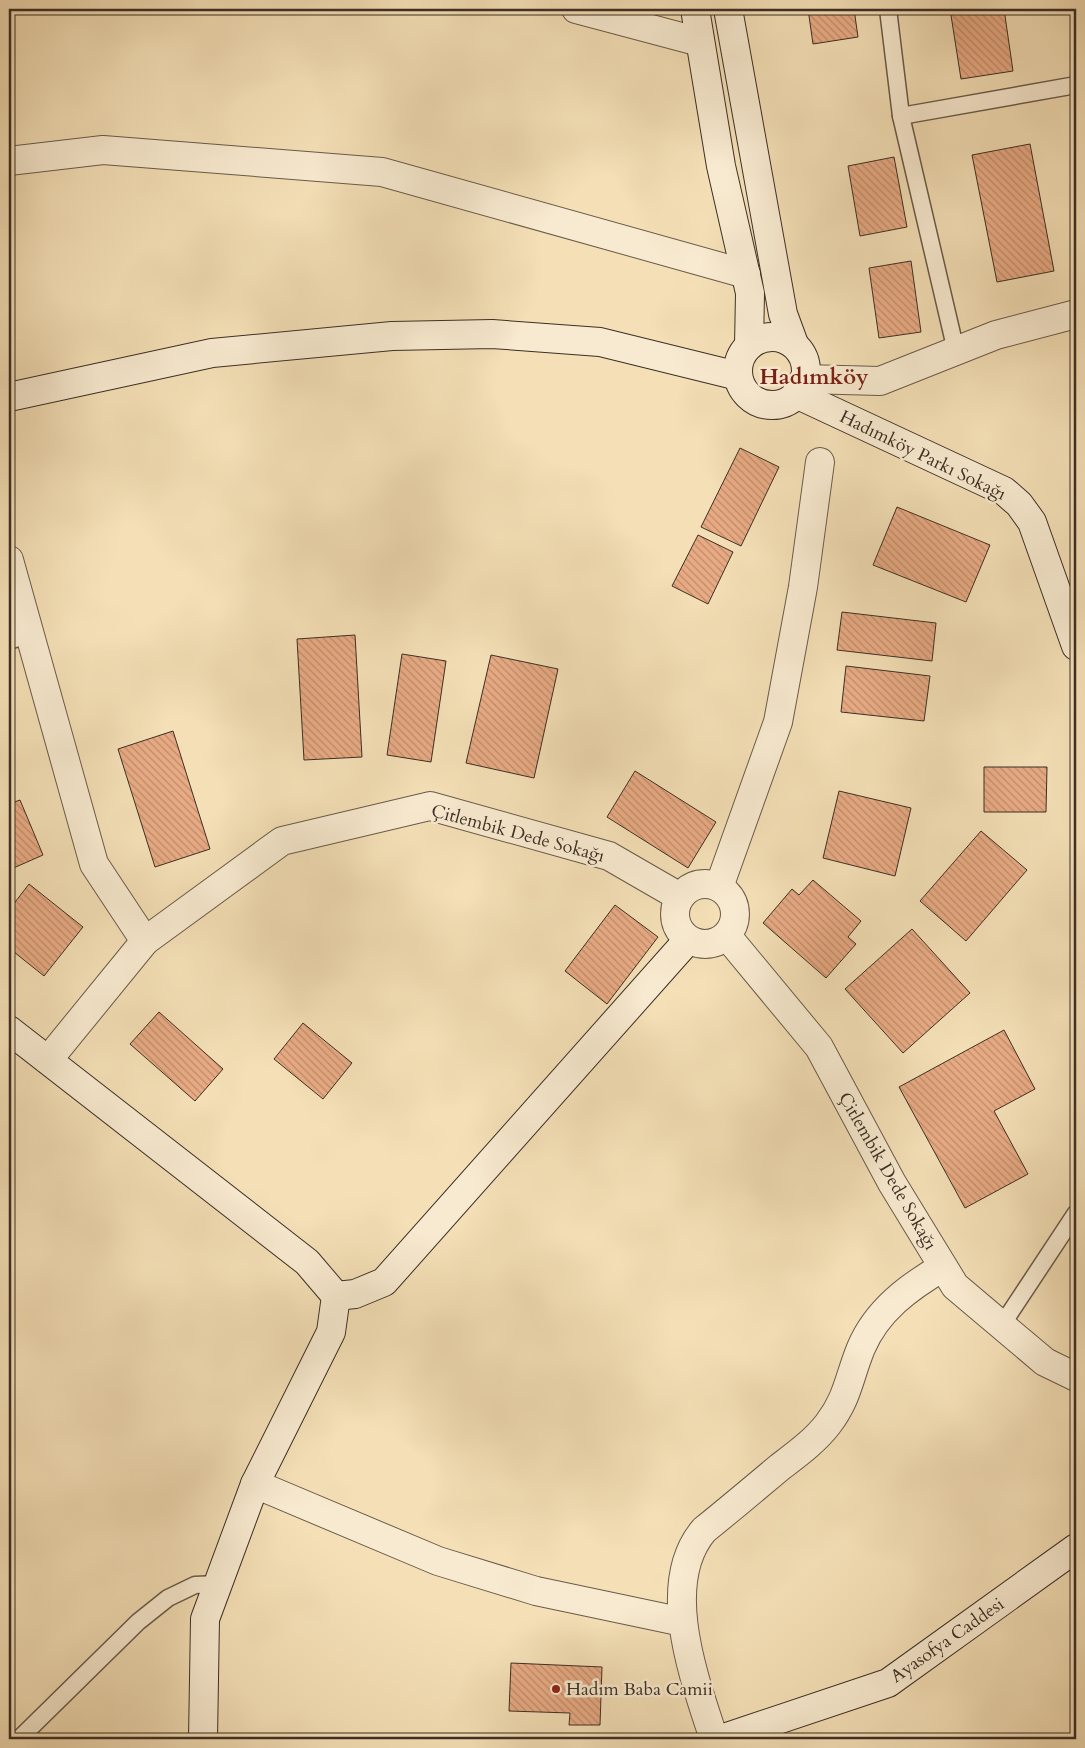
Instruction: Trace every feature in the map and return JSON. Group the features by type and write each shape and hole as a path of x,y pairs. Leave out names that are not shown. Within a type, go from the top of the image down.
{"street":[{"path":"576,9 700,42"},
{"path":"695,9 721,166 750,293 749,346 738,365 738,376 748,394 762,403 778,404 788,401 800,386 805,363 801,353 794,344 782,304 766,222 754,139 728,9"},
{"path":"9,161 103,150 382,172 746,274"},
{"path":"800,386 880,381 996,335 1076,314"},
{"path":"9,397 212,353 392,336 492,334 600,342 738,376"},
{"path":"749,346 766,337 776,337 794,344"},
{"name":"Hadımköy Parkı Sokağı","path":"800,386 913,450 1004,491 1014,500 1032,522 1076,646"},
{"path":"720,887 778,722 802,587 820,462"},
{"path":"9,560 20,637 94,864 145,941"},
{"name":"Çitlembik Dede Sokağı","path":"48,1060 145,941 282,841 430,806 609,856 680,896"},
{"path":"705,883 720,887 731,896 736,909 735,924 727,936 715,944 701,945 688,940 679,931 675,920 680,896 691,887 705,883"},
{"name":"Çitlembik Dede Sokağı","path":"727,936 819,1047 892,1183 955,1286 1045,1362 1076,1377"},
{"path":"336,1296 355,1294 384,1282 688,940"},
{"path":"9,1030 307,1262 336,1296 331,1332 256,1484 205,1619 204,1739"},
{"path":"714,1739 687,1648 683,1622 686,1568 694,1543 704,1530 804,1448 826,1426 842,1404 861,1347 874,1324 888,1306 912,1286 943,1267"},
{"path":"256,1484 438,1561 536,1591 683,1622"},
{"name":"Ayasofya Caddesi","path":"721,1739 888,1684 1076,1548"}],"lane":[{"path":"888,9 901,116 956,351"},
{"path":"901,116 1076,85"},
{"path":"1002,1325 1076,1213"},
{"path":"19,1739 146,1616 168,1598 195,1585 218,1584"}],"building":[{"path":"808,9 854,9 858,37 813,44"},
{"path":"950,9 1004,9 1013,71 961,79"},
{"path":"1030,144 1054,271 997,282 972,155"},
{"path":"894,157 907,227 860,236 848,166"},
{"path":"911,261 921,332 879,338 869,268"},
{"path":"740,448 779,467 741,546 701,527"},
{"path":"897,507 990,545 966,602 873,565"},
{"path":"698,535 733,552 708,604 672,586"},
{"path":"842,612 936,623 932,661 837,650"},
{"path":"355,635 362,757 304,760 297,639"},
{"path":"402,654 446,661 431,762 387,755"},
{"path":"491,655 558,669 534,778 466,763"},
{"path":"846,666 930,676 924,721 841,712"},
{"path":"173,731 210,849 155,867 118,749"},
{"path":"984,767 1047,767 1046,812 984,812"},
{"path":"635,771 716,822 688,868 607,817"},
{"path":"839,791 911,808 895,876 823,858"},
{"path":"20,800 43,855 9,870 9,804"},
{"path":"981,831 1027,870 966,941 920,901"},
{"path":"813,880 861,921 848,937 856,944 826,978 763,923 792,889 799,895"},
{"path":"29,884 83,927 44,976 9,948 9,910"},
{"path":"615,905 658,937 607,1004 565,971"},
{"path":"912,929 970,993 903,1053 845,989"},
{"path":"159,1012 223,1069 195,1101 130,1044"},
{"path":"303,1023 352,1063 323,1099 274,1059"},
{"path":"1004,1030 1035,1089 994,1111 1028,1174 965,1208 899,1087"},
{"name":"Hadım Baba Camii","path":"511,1663 602,1667 600,1725 569,1725 570,1713 509,1711"}],"place":[{"name":"Hadım Baba Camii","path":"556,1689"}],"district":[{"name":"Hadımköy","path":"814,376"}]}
